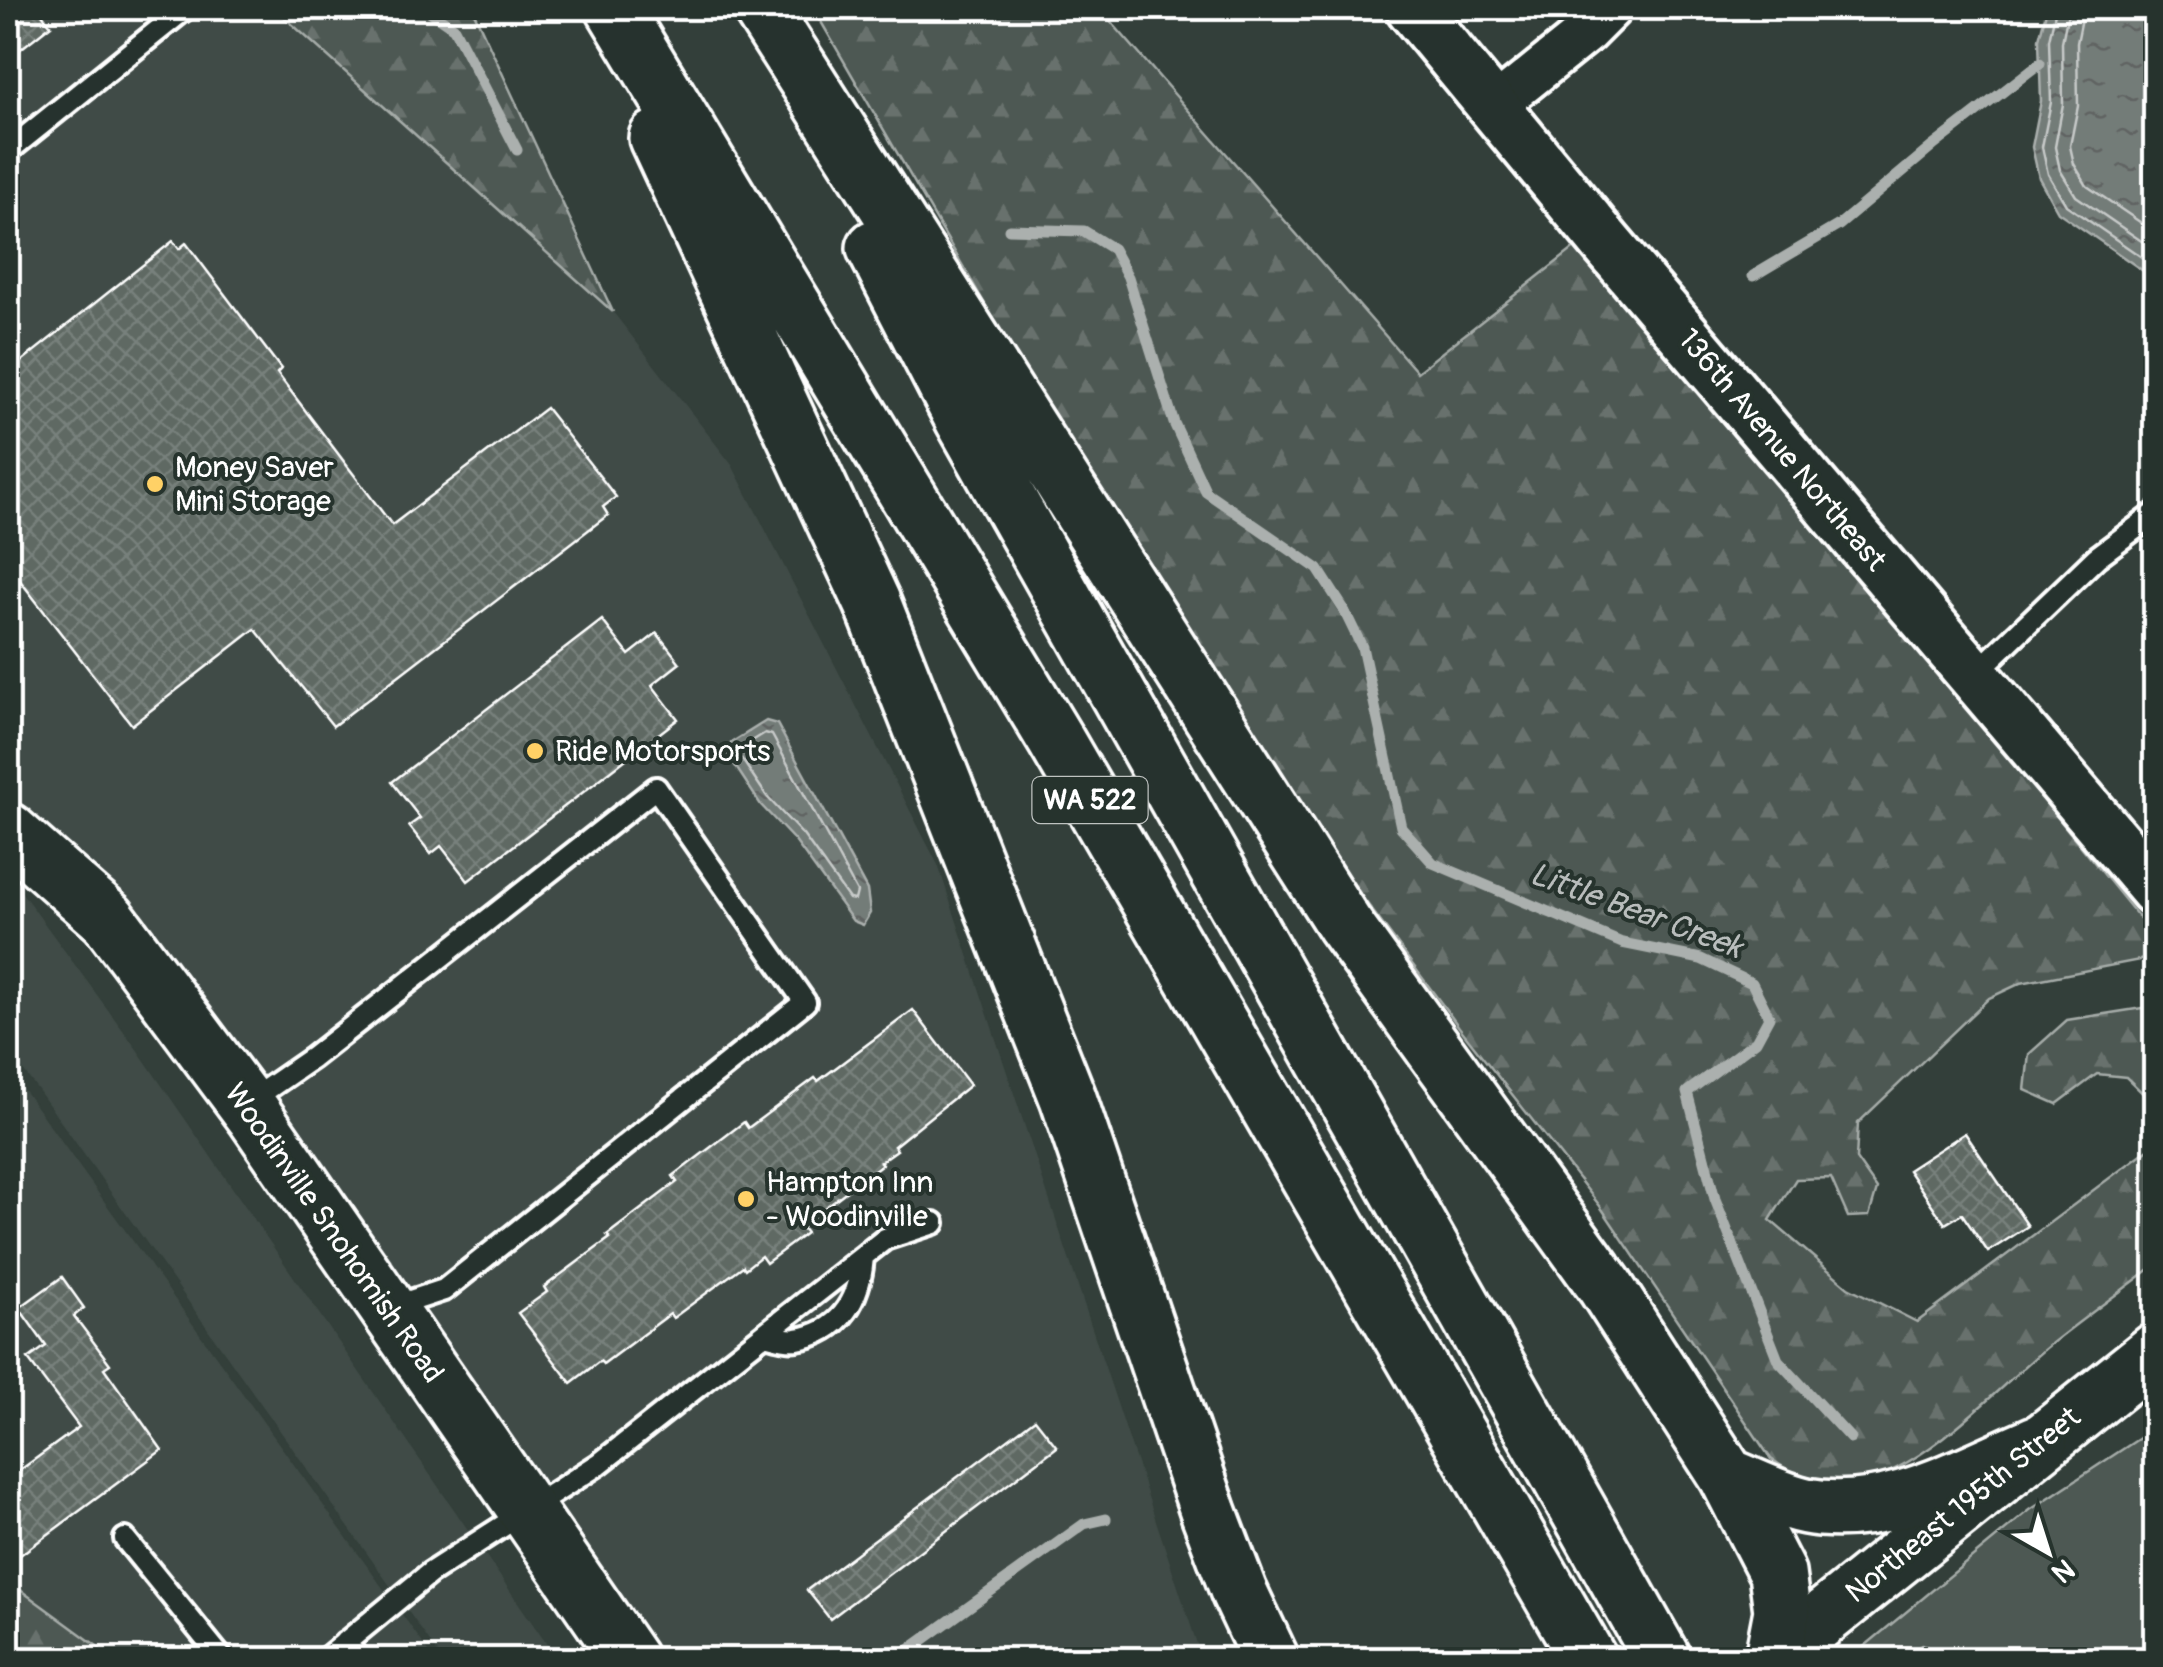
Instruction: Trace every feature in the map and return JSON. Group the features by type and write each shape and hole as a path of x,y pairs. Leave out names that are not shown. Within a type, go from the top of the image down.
{"main road":[{"path":"596,8 872,602 1068,1098 1209,1513 1239,1592 1271,1659"},
{"name":"WA 522","path":"614,8 1055,739 1589,1660"},
{"name":"WA 522","path":"752,8 964,419 1663,1660"},
{"path":"761,8 1344,924 1605,1286 1726,1476 1776,1573 1782,1611 1772,1658"},
{"name":"Woodinville Snohomish Road","path":"8,831 108,919 246,1104 630,1660"},
{"name":"Northeast 195th Street","path":"1772,1658 2156,1350"},
{"path":"1726,1476 1802,1505 1853,1509 1881,1506 1924,1491 2039,1443"}],"street":[{"name":"136th Avenue Northeast","path":"1412,8 1606,243 2156,890"},
{"path":"1495,106 1611,8"}],"lane":[{"path":"8,152 186,8"},
{"path":"1974,675 2097,558 2156,514"},
{"path":"246,1104 312,1058 656,788 805,1002 444,1290 387,1308"},
{"path":"324,1660 430,1573 600,1464 885,1239 934,1223"},
{"path":"764,1334 794,1340 826,1329 852,1305 861,1280 863,1257"},
{"path":"125,1539 223,1660"},
{"path":"345,1642 359,1660"}],"shaded area":[{"path":"8,8 274,8 613,312 732,465 938,865 1202,1659 630,1659 108,919 8,831"},
{"path":"8,874 136,1048 557,1659 442,1659 8,1051"},
{"path":"8,1070 434,1659 18,1660 8,1646"}],"green space":[{"path":"274,8 472,8 613,312"},
{"path":"813,8 1099,8 1417,372 1586,239 2155,937 2155,957 2021,983 1989,998 1858,1123 1856,1159 1877,1189 1869,1216 1848,1217 1831,1178 1796,1179 1770,1220 1848,1287 1917,1322 2155,1144 2155,1265 2046,1348 1954,1430 1902,1465 1875,1478 1836,1486 1806,1480 1771,1459 1600,1206 1459,1027 1290,800 1140,571"},
{"path":"2155,1006 2155,1105 2126,1077 2097,1074 2057,1104 2025,1090 2029,1054 2067,1020"},
{"path":"2155,1428 2155,1659 1849,1659 2030,1510"},
{"path":"8,1581 97,1646 108,1659 8,1659"}],"water":[{"path":"2047,8 2155,8 2155,279 2058,212 2039,178 2032,147 2041,101 2039,39"},
{"path":"766,721 777,724 867,890 870,913 863,925 853,921 795,841 761,805 726,752 731,743"}],"building":[{"path":"8,8 37,8 51,25 8,59"},
{"path":"173,241 179,249 186,243 281,369 277,373 392,525 546,408 616,497 603,507 608,515 333,726 255,629 132,725 8,565 8,372"},
{"path":"602,620 629,655 657,633 680,663 652,685 678,719 468,881 441,846 431,854 409,826 420,818 392,782"},
{"name":"Hampton Inn - Woodinville","path":"913,1010 970,1085 894,1146 897,1150 882,1164 814,1216 802,1228 806,1233 766,1263 761,1256 745,1269 743,1266 673,1318 670,1314 571,1383 518,1313 547,1292 544,1287 610,1238 607,1235 677,1182 673,1176 744,1122 748,1128 815,1078 818,1081"},
{"path":"1965,1133 2028,1226 1988,1252 1962,1214 1945,1224 1908,1170"},
{"path":"62,1277 84,1308 74,1316 110,1364 104,1368 162,1450 8,1564 8,1479 79,1427 28,1359 46,1346 19,1308"},
{"path":"1035,1419 1057,1447 830,1619 807,1590"}],"waterway":[{"path":"425,8 454,28 517,150"},
{"path":"1753,276 1839,225 2040,63"},
{"name":"Little Bear Creek","path":"1009,229 1084,231 1113,249 1128,277 1174,423 1206,492 1318,569 1343,608 1362,647 1401,827 1433,863 1622,943 1701,959 1752,983 1769,1017 1756,1041 1687,1092 1715,1199 1778,1360 1850,1438"},
{"path":"895,1660 1084,1524 1106,1519"},
{"name":"Little Bear Creek","path":"1923,1649 1928,1660"}],"place":[{"name":"Money Saver Mini Storage","path":"155,484"},
{"name":"Ride Motorsports","path":"535,751"},
{"name":"Hampton Inn - Woodinville","path":"746,1199"}]}
